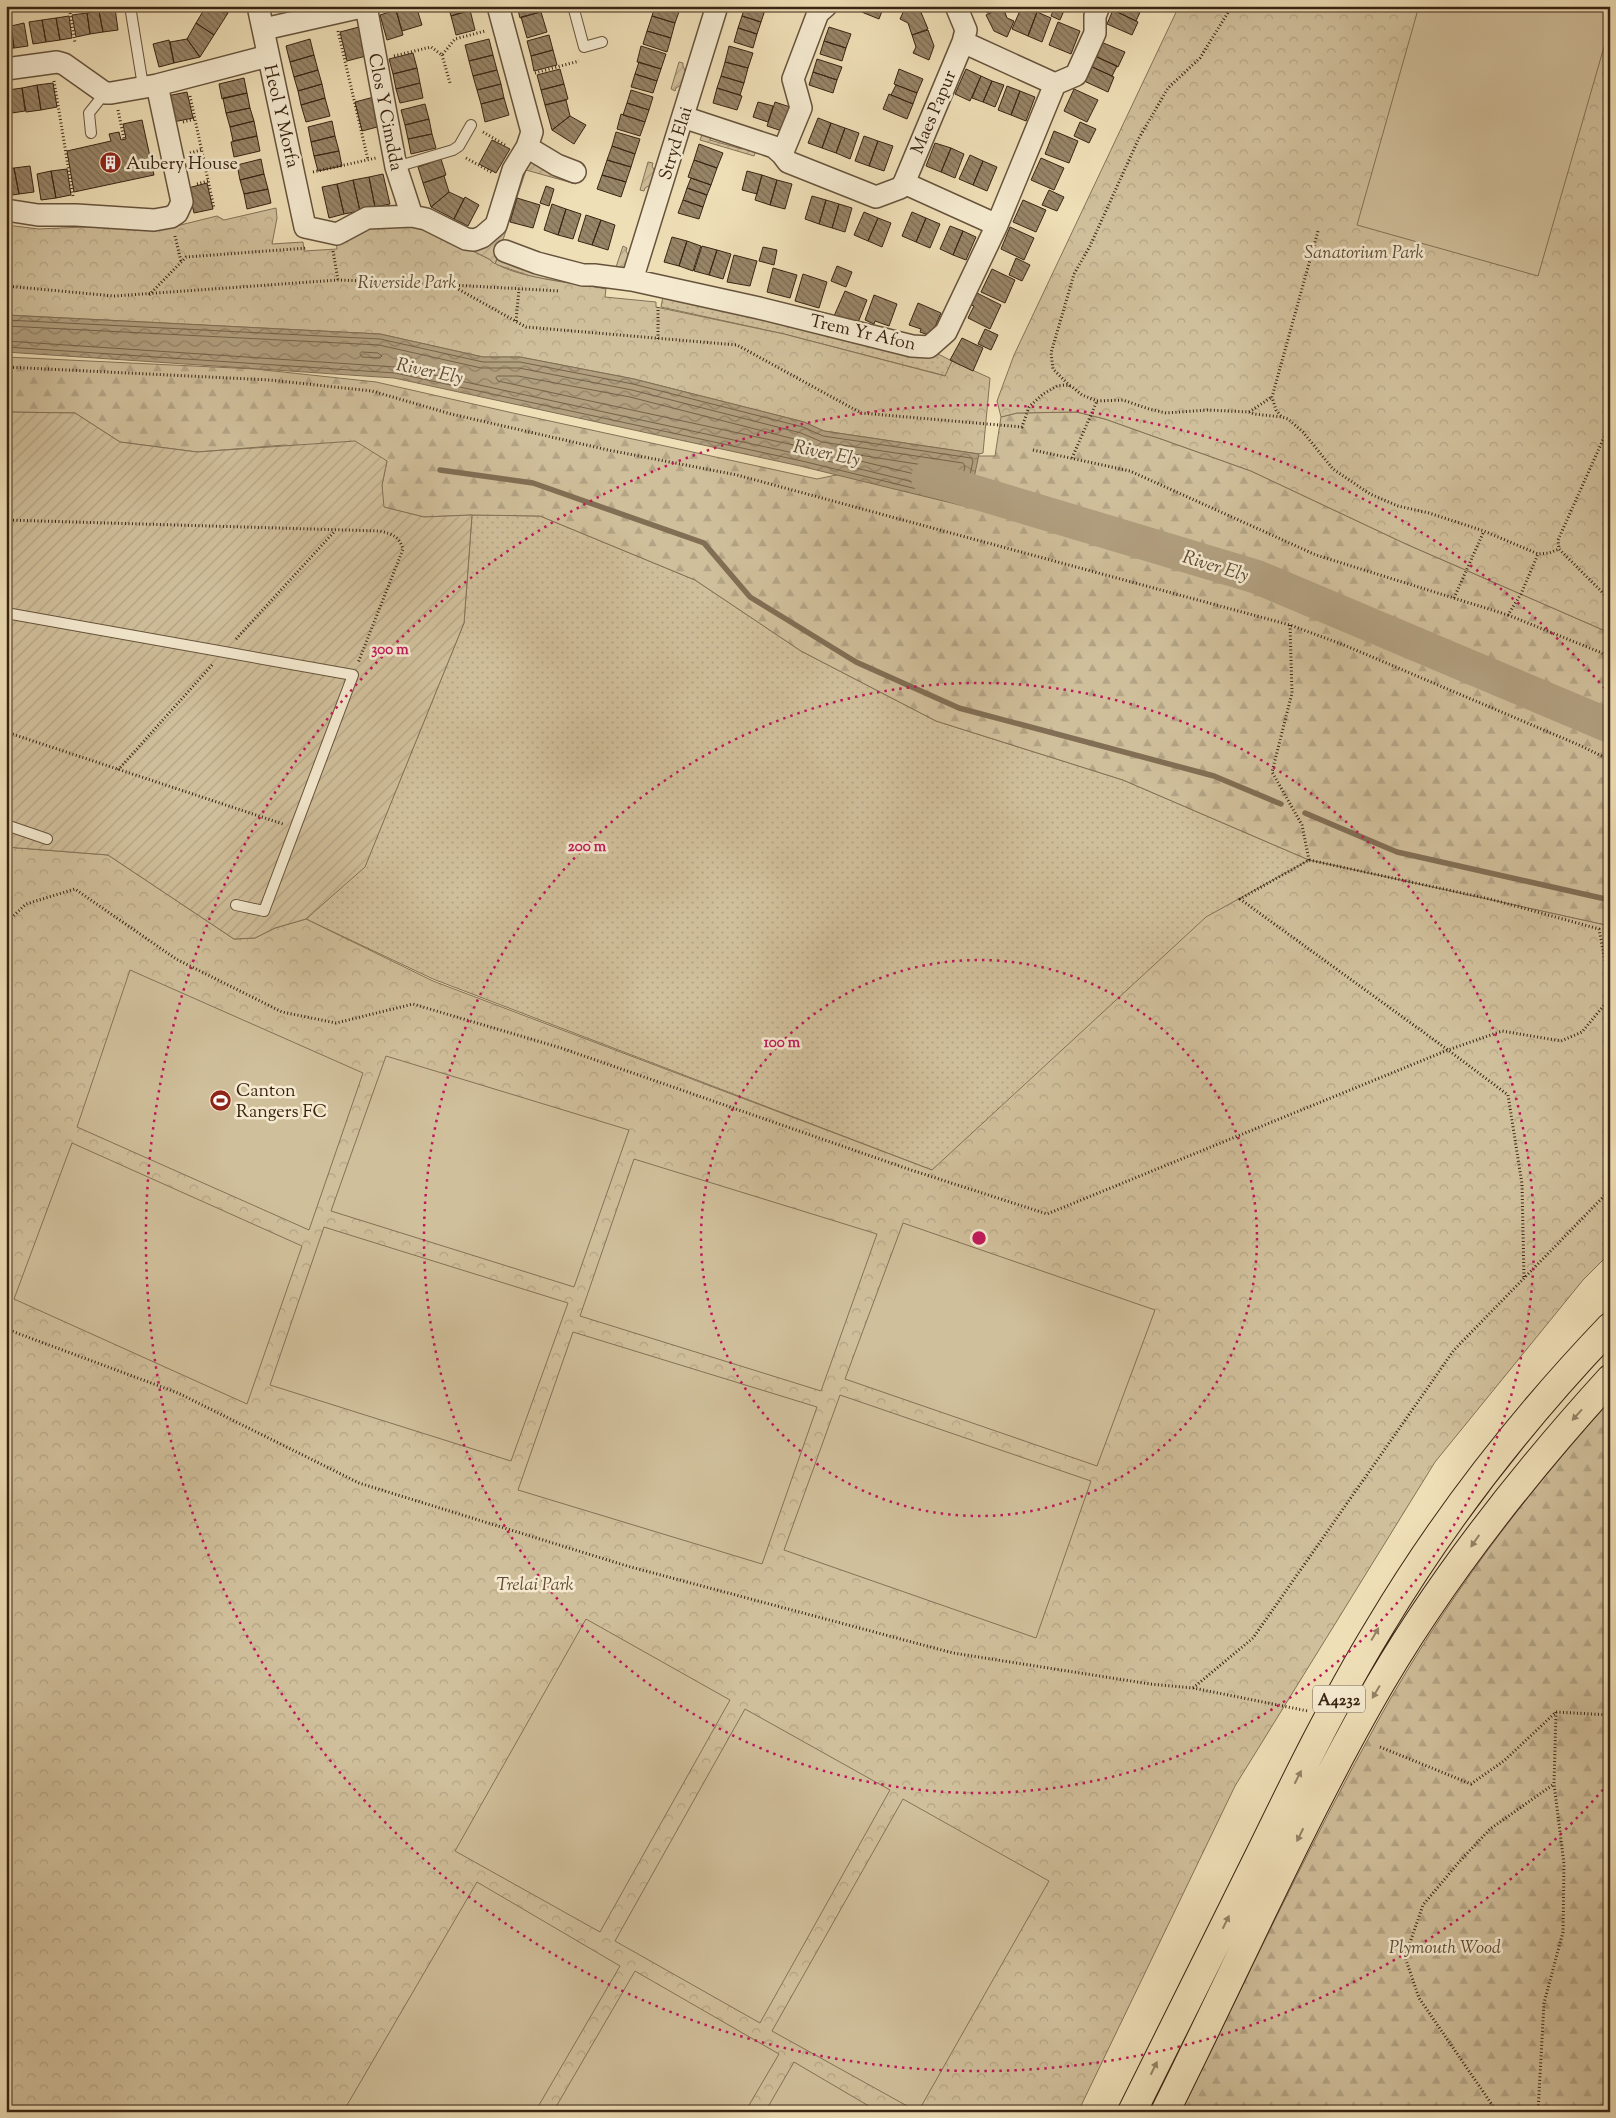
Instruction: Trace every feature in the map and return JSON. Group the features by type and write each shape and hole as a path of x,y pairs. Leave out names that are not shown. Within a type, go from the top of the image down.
{"main road":[{"name":"A4232","path":"1132,2112 1298,1777 1345,1686 1379,1627 1457,1510 1502,1451 1546,1397 1610,1327"},
{"name":"A4232","path":"1165,2112 1320,1795 1369,1704 1405,1644 1484,1528 1572,1420 1610,1379"}],"street":[{"name":"Heol Y Morfa","path":"258,6 305,226 337,234 367,218 412,216"},
{"path":"264,29 339,15 366,6"},
{"name":"Clos Y Cimdda","path":"366,6 391,162 412,216"},
{"path":"412,216 426,219 466,240 474,240 490,232 496,225 508,182 532,132 498,6"},
{"name":"Stryd Elai","path":"632,280 717,6"},
{"path":"782,154 801,108 793,79 818,13 826,6"},
{"path":"956,6 966,30 963,42 1055,84 1076,74 1095,33 1095,16 1100,6"},
{"name":"Maes Papur","path":"904,183 963,42"},
{"path":"6,69 57,62 64,64 111,100 150,85 268,56"},
{"name":"Trem Yr Afon","path":"505,251 537,263 582,275 632,280 781,312 912,346 928,347 946,332 997,225 1055,84"},
{"path":"6,210 38,215 76,215 154,220 166,218 177,213 182,202 150,85"},
{"path":"683,117 774,147 788,162 876,197 900,188 904,183 997,225"},
{"path":"524,151 575,172"}],"lane":[{"path":"130,6 150,85"},
{"path":"573,6 584,47 602,42"},
{"path":"92,133 89,113 111,100"},
{"path":"391,162 453,150 459,146 472,125"},
{"path":"6,614 353,675 264,911 236,905"},
{"path":"6,825 47,839"}],"path":[{"path":"69,6 75,43"},
{"path":"1232,6 1200,58 1168,88 1139,138 1090,246 1074,274 1051,353 1053,369 1071,386 1097,401 1123,400 1166,413 1208,410 1249,412 1288,419 1303,432 1333,469 1370,494 1398,506 1429,513 1484,531 1538,554 1550,553 1559,548"},
{"path":"339,15 368,160"},
{"path":"442,55 456,39 487,30"},
{"path":"386,58 432,47 442,55 450,83"},
{"path":"532,74 580,61"},
{"path":"53,76 76,215"},
{"path":"189,94 214,208"},
{"path":"111,100 124,139"},
{"path":"472,125 524,151"},
{"path":"453,150 508,182"},
{"path":"313,172 368,160 391,162"},
{"path":"166,218 174,230 182,261"},
{"path":"1282,417 1276,410 1272,397 1318,231"},
{"path":"149,295 186,257 313,248"},
{"path":"333,251 338,280"},
{"path":"6,286 114,296 338,280 569,291"},
{"path":"449,284 526,327 737,346 861,412 1022,427 1029,407 1043,394 1057,386 1071,386"},
{"path":"516,321 519,288"},
{"path":"658,307 658,339"},
{"path":"6,366 270,380 372,391 451,414 608,450 737,476 1290,625 1362,653 1610,760"},
{"path":"1249,412 1272,397"},
{"path":"1072,458 1097,401"},
{"path":"1610,424 1558,540 1559,548 1610,600"},
{"path":"1033,450 1130,471 1316,555 1508,615 1602,653 1610,659"},
{"path":"6,520 380,531 393,534 400,541 403,549 353,675"},
{"path":"1454,598 1484,531"},
{"path":"1508,615 1522,594 1538,554"},
{"path":"1290,625 1292,693 1272,772 1302,825 1309,860"},
{"path":"6,732 295,828"},
{"path":"6,923 26,904 75,889 176,959 282,1012 336,1023 413,1004 561,1048 908,1169 1047,1214 1448,1050 1502,1031 1561,1041 1582,1032 1609,999 1606,967 1599,929 1490,899 1309,860 1240,899 1448,1050 1508,1095 1522,1184 1524,1278"},
{"path":"1193,1688 1253,1638 1454,1350 1610,1190"},
{"path":"6,1329 178,1394 359,1483 618,1564 953,1653 1150,1684 1193,1688 1308,1711"},
{"path":"1380,1747 1471,1784 1505,1760 1556,1712 1610,1715"},
{"path":"1538,2112 1544,2003 1564,1932 1564,1864 1554,1784 1556,1712"},
{"path":"1497,2112 1419,1998 1405,1957 1424,1904 1459,1862 1490,1829 1554,1784"}],"green space":[{"name":"Sanatorium Park","path":"1179,6 1610,6 1610,633 1406,544 1251,471 1105,419 1077,412 1017,413 1001,417 997,401 1014,355"},
{"path":"1419,6 1610,6 1610,26 1538,276 1357,225"},
{"path":"679,62 683,63 687,75 685,83 676,88 675,91 671,89"},
{"path":"703,132 712,135 710,140 742,149 744,145 757,148 754,156 700,140"},
{"path":"527,162 582,164 576,184 526,170 495,264 467,248 476,244"},
{"path":"648,162 653,163 652,166 657,175 654,183 645,188 644,191 640,190"},
{"name":"Riverside Park","path":"276,208 277,218 272,244 303,242 304,251 337,249 336,241 365,225 423,227 512,271 544,279 606,289 605,297 656,302 656,307 784,334 945,376 952,361 990,378 983,453 979,454 824,431 804,422 634,379 520,357 483,357 380,334 6,315 6,225 39,229 84,227 164,229 217,216 224,220"},
{"path":"623,246 627,248 626,251 630,258 625,267 615,270"},
{"path":"499,255 607,285 606,289 533,277 495,264"},
{"path":"663,296 934,352 952,361 946,376 784,334 661,307"},
{"path":"6,357 255,369 376,382 817,479 928,456 995,456 1001,417 1017,413 1077,412 1105,419 1251,471 1406,544 1610,633 1610,926 1309,860 1123,780 936,721 801,651 695,580 540,516 472,515 424,517 383,507 382,485 387,461 285,445 197,452 120,442 75,413 6,412"},
{"path":"6,412 75,413 120,442 197,452 355,441 387,461 382,485 384,507 424,517 472,515 464,623 365,867 306,919 275,928 255,938 234,939 108,855 6,847"},
{"path":"472,515 540,516 695,580 801,651 936,721 1123,780 1309,860 932,1170 433,979 306,919 365,866 464,623"},
{"name":"Trelai Park","path":"6,847 108,855 234,939 255,938 275,928 306,919 433,981 932,1170 1206,917 1309,860 1610,926 1610,1253 1583,1280 1435,1462 1235,1786 1078,2112 6,2112"},
{"name":"Canton Rangers FC","path":"130,970 363,1073 309,1230 77,1127"},
{"path":"386,1056 629,1130 574,1287 331,1211"},
{"path":"72,1143 302,1246 247,1404 14,1299"},
{"path":"634,1159 877,1234 821,1391 580,1316"},
{"path":"903,1223 1155,1310 1097,1466 845,1379"},
{"path":"324,1227 568,1303 511,1461 270,1385"},
{"path":"573,1332 817,1407 762,1564 518,1490"},
{"path":"840,1395 1091,1481 1036,1638 784,1550"},
{"name":"Plymouth Wood","path":"1610,1401 1610,2112 1181,2112 1327,1816 1404,1676 1457,1593 1515,1514"},
{"path":"586,1619 730,1700 600,1932 455,1851"},
{"path":"745,1709 890,1790 760,2023 615,1941"},
{"path":"903,1799 1049,1881 918,2112 772,2031"},
{"path":"477,1882 620,1966 535,2112 343,2112"},
{"path":"635,1971 779,2054 745,2112 553,2112"},
{"path":"794,2062 879,2112 765,2112"}],"water":[{"path":"6,315 380,334 483,357 520,357 634,379 804,422 824,431 979,454 968,507 800,466 394,378 6,352"}],"building":[{"path":"205,6 226,6 228,13 205,8"},
{"path":"416,6 422,25 402,31 396,10"},
{"path":"448,6 474,6 475,9 451,16"},
{"path":"517,6 542,6 543,11 520,18"},
{"path":"655,6 672,6 680,9 675,23 652,16"},
{"path":"745,6 753,6 765,10 761,22 742,16"},
{"path":"850,6 867,6 864,13"},
{"path":"867,6 884,6 879,19 864,13"},
{"path":"906,6 920,10 928,29 912,35 908,23 900,19"},
{"path":"983,6 1002,6 1003,7 987,13"},
{"path":"1022,6 1037,12 1028,36 1012,29"},
{"path":"1055,6 1066,6 1060,20 1051,16"},
{"path":"1115,6 1137,6 1142,8 1136,21 1113,10"},
{"path":"1003,7 1007,18 1014,21 1007,37 994,31 986,15"},
{"path":"115,8 118,30 103,32 99,11"},
{"path":"205,8 228,13 214,35 196,23"},
{"path":"396,10 403,35 387,40 380,15"},
{"path":"470,10 475,30 456,35 451,16"},
{"path":"1113,10 1138,22 1132,35 1107,24"},
{"path":"99,11 103,32 90,34 87,13"},
{"path":"541,12 547,32 527,38 521,17"},
{"path":"1037,12 1051,18 1042,42 1028,36"},
{"path":"87,13 90,34 76,37 72,15"},
{"path":"69,16 72,38 60,40 56,18"},
{"path":"652,16 675,23 671,38 647,31"},
{"path":"742,16 761,22 757,34 738,28"},
{"path":"56,18 60,40 46,42 42,20"},
{"path":"42,20 46,42 33,44 29,22"},
{"path":"1058,22 1080,31 1071,54 1049,45"},
{"path":"24,23 28,46 14,48 11,26"},
{"path":"196,23 214,35 200,57 187,39"},
{"path":"6,26 11,26 14,48 6,49"},
{"path":"359,27 366,56 347,61 340,32"},
{"path":"829,27 851,34 846,48 824,41"},
{"path":"738,28 757,34 753,48 734,42"},
{"path":"928,30 934,46 929,60 913,53 916,47 912,35"},
{"path":"647,31 671,38 667,52 643,44"},
{"path":"549,35 553,50 531,56 527,41"},
{"path":"187,39 200,57 174,63 170,42"},
{"path":"310,39 314,55 290,62 286,46"},
{"path":"489,39 493,55 469,61 465,45"},
{"path":"169,40 174,63 159,67 153,44"},
{"path":"824,41 846,48 842,61 820,54"},
{"path":"1101,42 1125,52 1118,67 1095,56"},
{"path":"641,46 666,54 661,69 637,62"},
{"path":"729,46 753,53 748,68 725,62"},
{"path":"553,50 557,65 534,71 531,56"},
{"path":"413,53 417,68 393,74 389,59"},
{"path":"314,55 318,70 294,77 290,62"},
{"path":"493,55 497,70 473,76 469,61"},
{"path":"1095,56 1117,66 1112,76 1090,66"},
{"path":"817,59 842,67 837,80 813,72"},
{"path":"639,62 661,69 657,81 635,74"},
{"path":"725,62 748,68 744,83 721,76"},
{"path":"1090,66 1114,77 1108,92 1084,81"},
{"path":"417,68 420,83 396,89 393,74"},
{"path":"560,69 564,84 541,90 537,75"},
{"path":"899,69 923,79 917,93 894,84"},
{"path":"966,69 981,76 970,101 955,94"},
{"path":"318,70 322,84 298,91 294,77"},
{"path":"497,70 501,84 477,90 473,76"},
{"path":"813,72 837,80 833,93 809,85"},
{"path":"635,74 657,81 653,93 631,87"},
{"path":"721,76 744,83 740,95 717,88"},
{"path":"981,76 992,81 983,102 972,98"},
{"path":"244,78 247,93 222,99 219,84"},
{"path":"992,81 1004,85 995,107 983,102"},
{"path":"53,83 57,107 41,110 37,85"},
{"path":"420,83 423,98 400,103 396,89"},
{"path":"322,84 325,98 301,105 298,91"},
{"path":"501,84 504,98 481,104 477,90"},
{"path":"564,84 568,99 545,105 541,90"},
{"path":"37,85 41,110 26,112 22,88"},
{"path":"896,85 917,93 913,104 891,95"},
{"path":"1007,86 1020,91 1011,115 998,110"},
{"path":"22,88 25,111 12,113 8,90"},
{"path":"717,88 742,96 737,110 713,103"},
{"path":"1074,89 1098,100 1087,122 1064,111"},
{"path":"631,90 653,97 649,110 627,103"},
{"path":"1020,91 1035,97 1026,121 1011,115"},
{"path":"187,92 193,118 173,122 167,96"},
{"path":"247,93 250,108 226,113 223,98"},
{"path":"889,94 913,104 907,119 883,109"},
{"path":"374,97 381,126 362,131 355,102"},
{"path":"325,98 330,116 306,122 301,105"},
{"path":"504,98 509,115 485,122 481,104"},
{"path":"566,100 570,116 552,130 545,105"},
{"path":"758,102 773,106 768,122 753,117"},
{"path":"775,102 790,107 782,131 767,126"},
{"path":"627,103 649,110 645,122 623,115"},
{"path":"425,104 429,119 405,125 401,110"},
{"path":"250,108 254,121 230,127 226,113"},
{"path":"621,114 645,122 640,136 617,129"},
{"path":"570,116 586,125 574,144 552,130"},
{"path":"818,118 831,123 822,148 808,143"},
{"path":"429,119 432,134 408,139 405,125"},
{"name":"Aubery House","path":"142,120 154,175 74,192 67,151 111,141 109,134 119,132 121,140 126,139 123,124"},
{"path":"254,121 257,136 233,141 230,127"},
{"path":"332,121 335,136 311,142 308,127"},
{"path":"1080,122 1096,129 1089,143 1074,136"},
{"path":"831,123 845,128 836,153 822,148"},
{"path":"845,128 859,133 850,159 836,153"},
{"path":"1054,131 1078,141 1069,163 1045,154"},
{"path":"616,132 640,139 635,154 612,146"},
{"path":"432,134 436,148 411,154 408,139"},
{"path":"257,136 260,151 234,157 231,142"},
{"path":"335,136 339,151 314,156 311,142"},
{"path":"864,136 878,141 869,166 855,161"},
{"path":"492,140 510,149 496,173 479,164"},
{"path":"878,141 893,146 884,171 869,166"},
{"path":"935,143 951,148 941,172 926,166"},
{"path":"699,144 723,153 717,168 694,160"},
{"path":"612,146 635,154 631,167 607,160"},
{"path":"951,148 964,154 955,178 941,172"},
{"path":"339,151 342,166 318,171 314,156"},
{"path":"970,155 983,161 973,185 959,179"},
{"path":"1041,158 1064,168 1054,190 1031,180"},
{"path":"261,159 264,174 240,180 237,165"},
{"path":"441,159 446,175 423,183 418,167"},
{"path":"607,160 631,167 626,182 602,175"},
{"path":"694,160 717,168 711,185 688,177"},
{"path":"983,161 997,167 987,191 973,185"},
{"path":"30,166 34,192 19,194 14,168"},
{"path":"14,168 19,194 6,196 6,169"},
{"path":"67,169 71,195 56,198 51,171"},
{"path":"51,171 56,198 41,200 37,174"},
{"path":"747,171 762,175 757,194 742,190"},
{"path":"264,174 268,189 244,194 240,180"},
{"path":"383,174 390,204 375,207 369,177"},
{"path":"602,175 626,182 621,197 597,189"},
{"path":"762,175 777,180 770,205 755,200"},
{"path":"444,176 449,192 431,207 423,183"},
{"path":"369,177 375,207 360,211 353,180"},
{"path":"691,178 711,185 707,195 687,188"},
{"path":"353,180 360,211 344,214 337,184"},
{"path":"777,180 792,184 785,209 770,205"},
{"path":"207,183 213,209 194,213 188,188"},
{"path":"337,184 344,214 329,218 322,187"},
{"path":"546,186 554,189 549,206 540,203"},
{"path":"687,188 707,195 703,207 683,200"},
{"path":"268,189 271,203 247,209 244,194"},
{"path":"1049,190 1064,197 1057,211 1042,205"},
{"path":"449,192 464,199 454,219 431,207"},
{"path":"812,196 826,200 819,224 805,219"},
{"path":"465,197 479,205 468,226 454,219"},
{"path":"517,198 540,205 533,228 510,222"},
{"path":"683,200 703,207 699,219 678,213"},
{"path":"826,200 839,204 832,228 819,224"},
{"path":"1023,200 1046,210 1036,232 1013,222"},
{"path":"552,204 566,209 558,235 544,230"},
{"path":"839,204 852,208 845,232 832,228"},
{"path":"566,209 581,214 573,239 558,235"},
{"path":"864,212 878,218 868,241 854,235"},
{"path":"912,212 926,218 916,242 902,236"},
{"path":"586,215 601,220 592,245 578,241"},
{"path":"878,218 891,223 882,247 868,241"},
{"path":"926,218 940,224 930,248 916,242"},
{"path":"601,220 615,225 608,250 592,245"},
{"path":"950,226 963,231 953,255 940,249"},
{"path":"1010,227 1034,238 1024,260 1001,249"},
{"path":"963,231 976,237 966,260 953,255"},
{"path":"672,237 687,241 679,266 664,262"},
{"path":"687,241 701,246 693,271 679,266"},
{"path":"702,246 717,250 709,275 694,271"},
{"path":"763,247 777,250 774,265 759,261"},
{"path":"717,250 731,254 723,279 709,275"},
{"path":"734,255 757,261 750,286 727,282"},
{"path":"1016,258 1030,265 1022,281 1009,275"},
{"path":"837,266 852,272 846,287 831,281"},
{"path":"773,268 797,275 790,298 767,292"},
{"path":"992,269 1015,280 1005,303 981,292"},
{"path":"803,274 827,282 819,308 795,301"},
{"path":"845,291 867,300 857,325 834,316"},
{"path":"977,293 1001,305 990,329 968,318 974,306 971,305"},
{"path":"874,295 897,304 889,326 875,321 874,324 865,320"},
{"path":"918,303 941,313 931,336 920,332 921,329 909,325"},
{"path":"985,329 998,335 991,350 978,344"},
{"path":"962,338 983,348 973,371 950,360"}],"waterway":[{"path":"440,470 533,483 704,543 750,597 856,662 959,708 1214,776 1281,804"},
{"name":"River Ely","path":"928,478 1257,577 1610,726"},
{"path":"1305,813 1397,852 1610,900"}],"place":[{"name":"Aubery House","path":"110,163"},
{"name":"Canton Rangers FC","path":"220,1100"}]}
